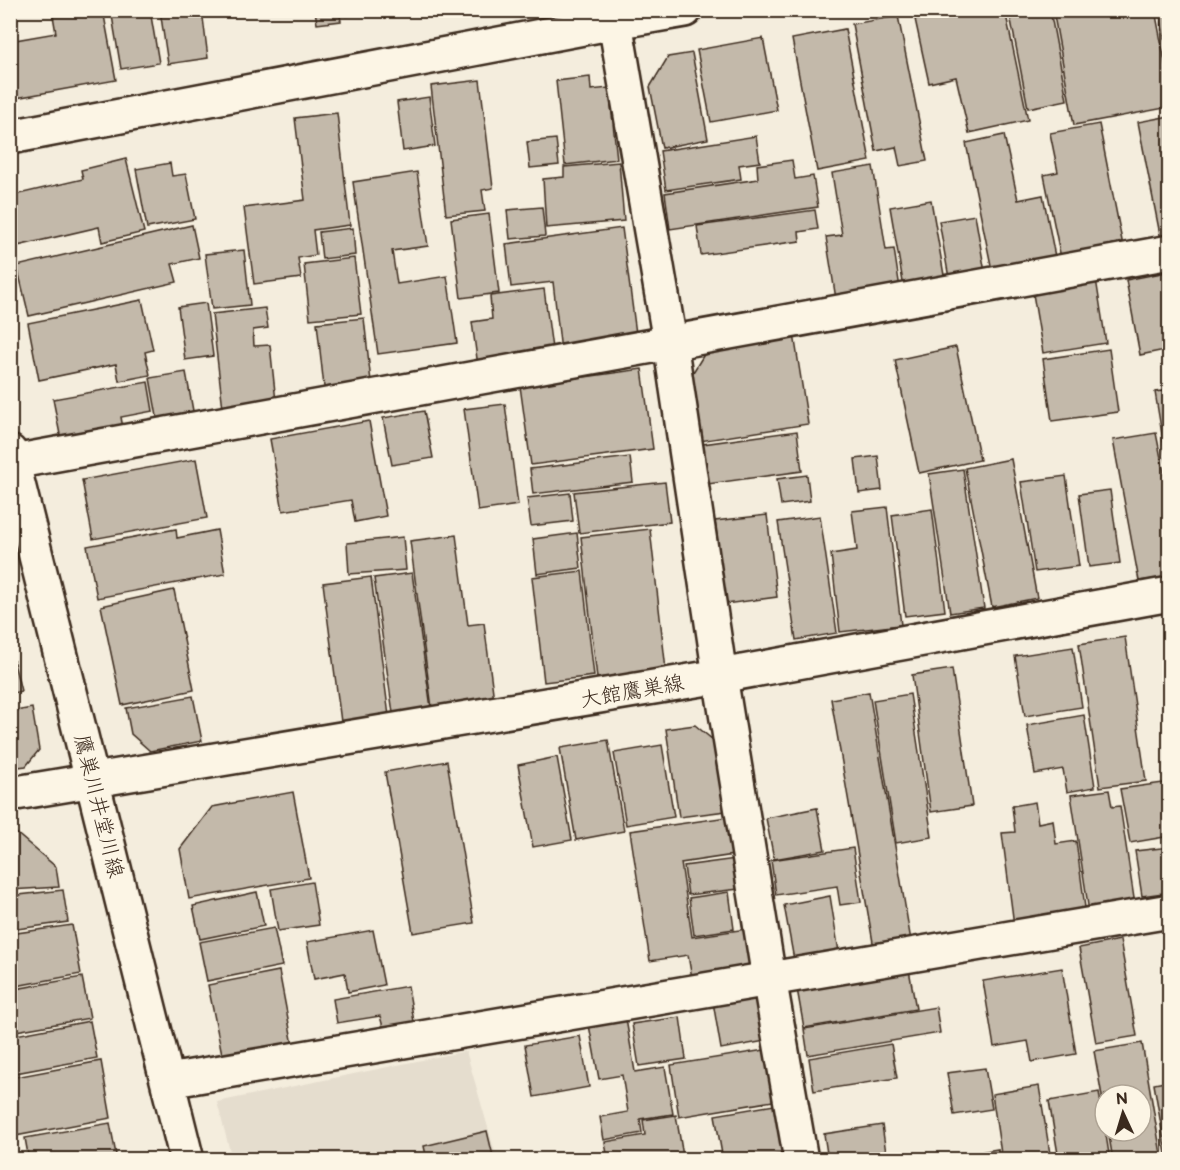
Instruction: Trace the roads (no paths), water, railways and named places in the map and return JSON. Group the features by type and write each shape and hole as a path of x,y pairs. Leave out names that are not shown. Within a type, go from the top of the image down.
{"street":[{"path":"10,137 685,10"},
{"path":"615,22 670,342 720,676 801,1160"},
{"path":"12,457 1170,252"},
{"name":"鷹巣川井堂川線","path":"12,457 187,1160"},
{"name":"大館鷹巣線","path":"10,794 720,676 1170,594"},
{"path":"168,1081 1170,911"}]}
